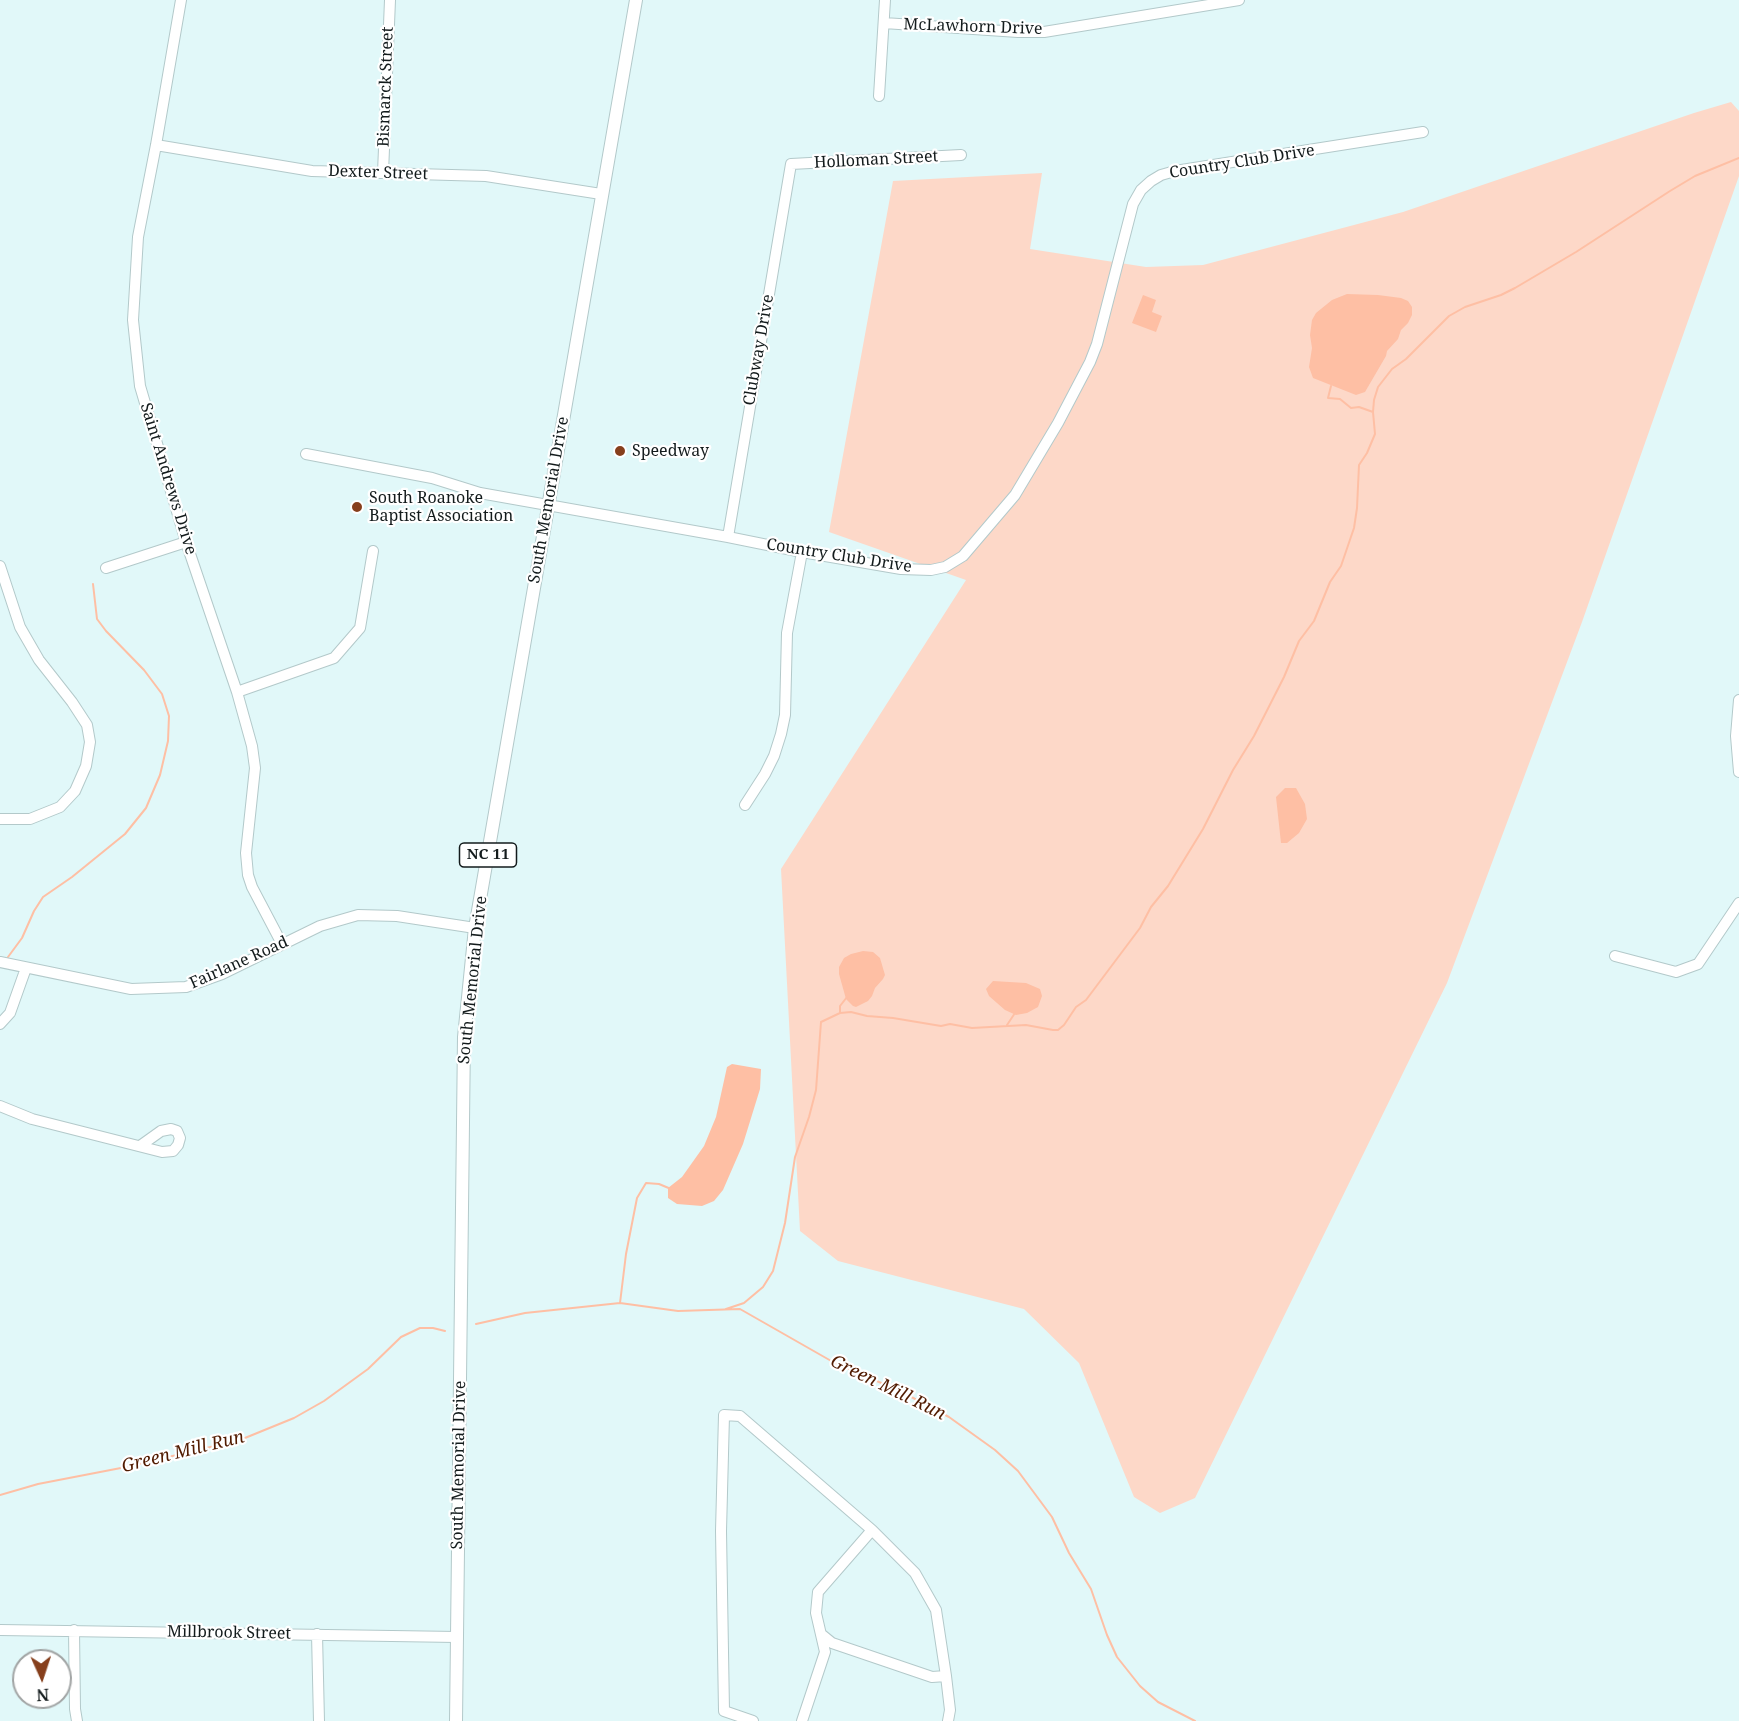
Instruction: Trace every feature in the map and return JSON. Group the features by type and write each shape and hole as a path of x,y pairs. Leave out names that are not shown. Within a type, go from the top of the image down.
{"main road":[{"name":"South Memorial Drive","path":"456,1721 464,1037 475,928 636,0"}],"street":[{"name":"Saint Andrews Drive","path":"181,0 138,237 134,320 140,386 186,542 237,692 252,746 255,768 246,853 248,875 282,944"},
{"name":"Bismarck Street","path":"383,173 390,0"},
{"path":"879,96 885,0"},
{"name":"McLawhorn Drive","path":"884,23 1044,32 1239,0"},
{"name":"Country Club Drive","path":"306,454 432,478 480,493 802,552 917,570 945,567 963,556 1015,495 1078,386 1090,362 1102,327 1130,214 1141,190 1155,178 1175,171 1423,132"},
{"name":"Dexter Street","path":"156,146 308,171 486,176 601,194"},
{"name":"Holloman Street","path":"791,164 961,155"},
{"name":"Clubway Drive","path":"729,537 791,164"},
{"path":"106,568 186,542"},
{"path":"237,692 334,658 360,628 373,551"},
{"path":"745,805 774,756 781,734 785,715 787,633 802,552"},
{"path":"0,566 20,627 39,660 87,725 90,742 86,766 75,791 60,807 30,819 0,819"},
{"path":"1739,699 1736,736 1739,772"},
{"path":"1615,956 1676,972 1698,964 1739,903"},
{"name":"Fairlane Road","path":"0,962 131,989 186,987 222,974 320,926 358,915 397,916 475,928"},
{"path":"0,1024 10,1013 26,968"},
{"path":"0,1106 32,1119 140,1146"},
{"path":"753,1721 723,1711 724,1415 740,1416 872,1530 915,1573 936,1610 950,1710 948,1721"},
{"path":"802,1721 825,1652 816,1613 818,1592 872,1530"},
{"name":"Millbrook Street","path":"0,1630 457,1637"},
{"path":"74,1630 77,1721"},
{"path":"317,1634 319,1721"},
{"path":"820,1634 832,1643 932,1677 946,1676"}],"shaded area":[{"path":"1731,102 1739,111 1739,176 1582,622 1447,983 1195,1498 1160,1513 1134,1497 1079,1363 1024,1309 838,1261 800,1231 781,869 966,580 829,532 893,181 1042,173 1030,249 1146,267 1203,265 1403,212"},
{"path":"1347,294 1401,298 1408,301 1412,307 1412,315 1408,323 1387,351 1365,392 1356,395 1313,378 1309,367 1312,320 1316,313 1332,300"},
{"path":"1143,295 1156,300 1152,312 1162,316 1156,332 1132,323"},
{"path":"1285,788 1296,788 1305,804 1307,819 1299,833 1287,843 1281,843 1276,797"},
{"path":"863,951 873,952 880,958 885,975 868,1001 856,1007 846,999 839,967 844,958"},
{"path":"993,981 1026,983 1040,989 1042,996 1038,1007 1027,1013 1016,1015 1005,1010 989,996 986,989"},
{"path":"732,1064 761,1069 760,1089 743,1144 723,1190 714,1201 702,1206 677,1204 668,1198 668,1188 682,1177 704,1146 716,1117 727,1067"}],"waterway":[{"path":"726,1309 744,1303 763,1287 773,1271 785,1223 795,1157 816,1090 821,1022 840,1013 851,1012 941,1026 950,1024 972,1028 1026,1025 1058,1030 1076,1007 1086,1000 1140,928 1151,907 1168,886 1203,829 1233,770 1254,736 1284,677 1299,641 1314,621 1330,582 1341,566 1354,528 1359,465 1375,434 1374,400 1378,387 1392,369 1406,359 1449,316 1465,307 1515,288 1695,176 1739,158"},
{"path":"1331,386 1328,398 1340,399 1351,408 1359,407 1373,412"},
{"path":"8,957 22,938 43,897 72,877 125,834 146,808 160,775 168,741 169,716 162,694 144,670 97,619 93,584"},
{"path":"840,1013 840,1006 847,997"},
{"path":"1007,1025 1015,1013"},
{"path":"620,1303 626,1254 637,1198 646,1183 659,1184 671,1189"},
{"name":"Green Mill Run","path":"476,1324 525,1313 620,1303 678,1311 740,1309 833,1362 902,1392 949,1417 995,1450 1018,1471 1052,1517 1069,1553 1091,1589 1117,1657 1140,1686 1158,1702 1195,1721"},
{"name":"Green Mill Run","path":"0,1495 38,1484 126,1467 240,1440 294,1418 324,1401 368,1369 401,1337 420,1328 445,1331"}],"place":[{"name":"Speedway","path":"620,451"},
{"name":"South Roanoke Baptist Association","path":"357,507"}]}
